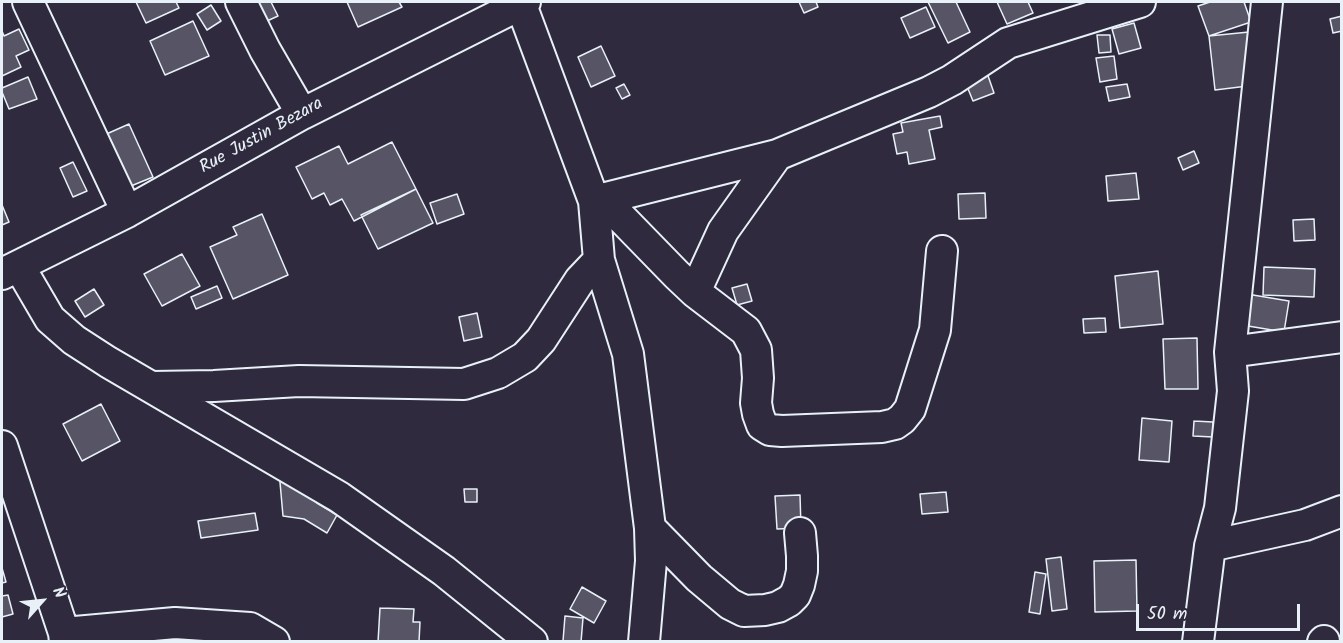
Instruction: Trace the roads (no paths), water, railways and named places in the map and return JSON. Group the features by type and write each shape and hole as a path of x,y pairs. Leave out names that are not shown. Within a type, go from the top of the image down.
{"street":[{"path":"28,2 127,212"},
{"path":"241,2 302,114"},
{"path":"522,2 598,200 599,260 628,354 650,528 651,561 644,642"},
{"name":"Rue Justin Bezara","path":"10,270 127,212 302,114 522,2"},
{"path":"598,200 777,155 929,92 952,80 1008,43 1140,2"},
{"path":"1198,642 1210,546 1220,508 1232,403 1230,352 1267,2"},
{"path":"695,292 723,231 777,155"},
{"path":"598,200 695,292 746,331 756,350 758,414 762,424 770,430 882,427 895,424 902,419 910,408 935,330 942,251"},
{"path":"152,387 299,381 464,384 498,373 525,357 541,340 580,280 599,260"},
{"path":"10,270 50,319 74,340 339,497 444,570 532,642"},
{"path":"1230,352 1341,337"},
{"path":"2,446 64,637 175,623 250,628 274,642"},
{"path":"1210,546 1305,525 1341,511"},
{"path":"650,528 699,578 730,604 744,611 778,607 795,595 802,572 800,533"}]}
